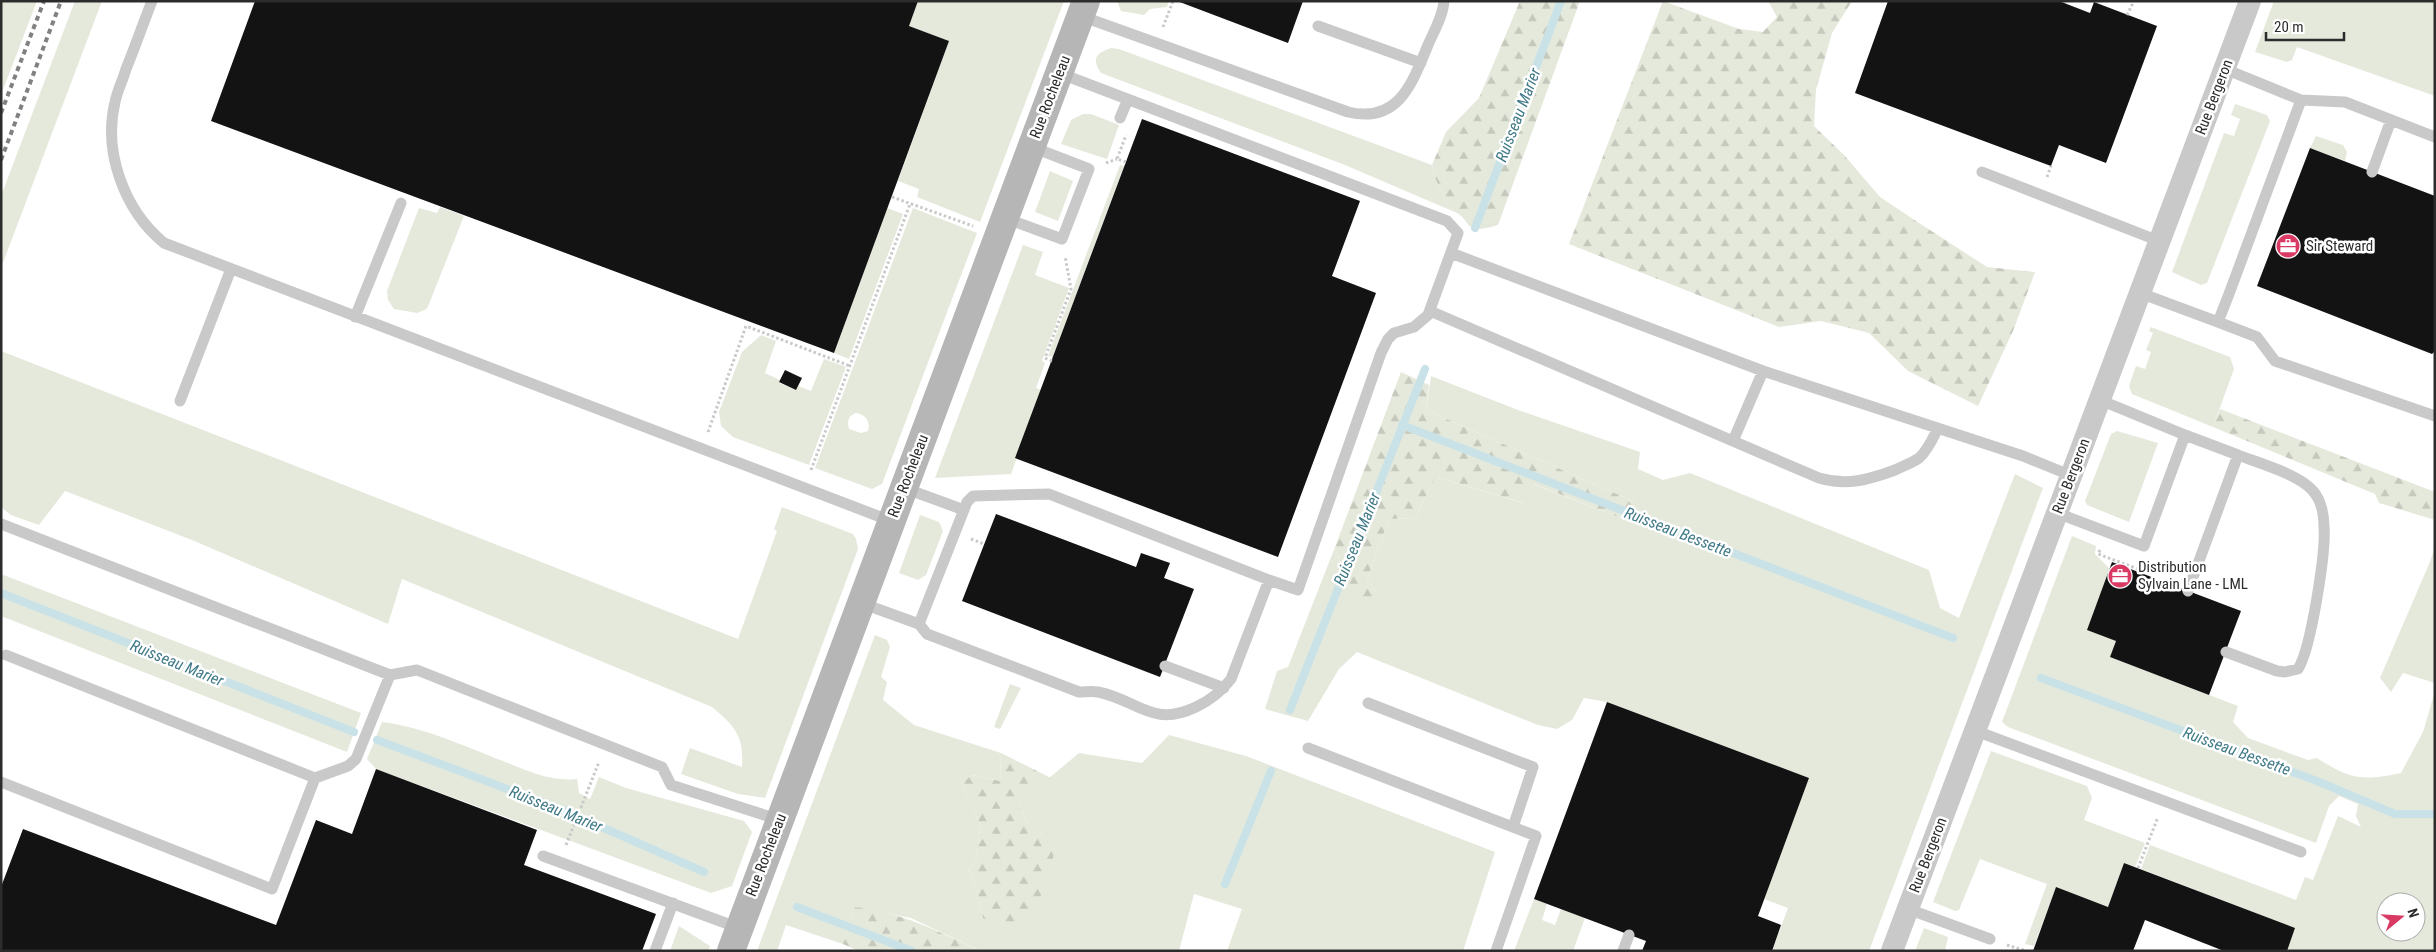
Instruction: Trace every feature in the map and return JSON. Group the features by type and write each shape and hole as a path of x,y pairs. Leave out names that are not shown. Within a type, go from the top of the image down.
{"street":[{"name":"Rue Bergeron","path":"1892,951 2250,1"},
{"name":"Rue Rocheleau","path":"735,939 1084,9"}],"lane":[{"path":"152,1 115,101 111,126 112,148 126,194 139,217 152,234 164,243 891,521"},
{"path":"1084,9 1348,112 1362,114 1380,112 1399,101 1411,85 1444,1"},
{"path":"1318,26 1421,63"},
{"path":"2225,69 2301,100 2345,102 2435,137"},
{"path":"919,624 969,498 973,496 1049,494 1298,590 1380,353 1394,332 1414,328 1430,311 1458,233 1447,222 1059,73"},
{"path":"1120,118 1128,99"},
{"path":"2218,322 2301,100"},
{"path":"2372,172 2391,120"},
{"path":"1005,218 1062,239 1089,169 1032,147"},
{"path":"1982,172 2160,242"},
{"path":"355,317 401,203"},
{"path":"1451,253 1764,371 2023,456 2072,476"},
{"path":"180,401 231,269"},
{"path":"2140,293 2257,337 2275,361 2435,416"},
{"path":"1430,311 1819,478 1846,483 1860,482 1879,476 1919,458 1927,449 1938,428"},
{"path":"1732,441 1764,371"},
{"path":"2100,400 2297,479 2313,491 2322,512 2324,547 2307,650 2298,668 2285,672 2278,671 2226,652"},
{"path":"2057,513 2144,546 2185,435"},
{"path":"2188,591 2238,454"},
{"path":"904,488 964,510"},
{"path":"1,524 390,675 416,670 662,767 671,785 780,820"},
{"path":"861,603 919,624 927,634 1015,669 1079,692 1098,692 1155,714 1171,715 1210,700 1231,679 1269,580"},
{"path":"1,666 3,654 315,778 348,766 356,759 390,675"},
{"path":"1165,666 1224,688"},
{"path":"1368,703 1533,767 1513,827"},
{"path":"1976,730 2300,852"},
{"path":"1308,748 1536,836 1496,951"},
{"path":"1,782 272,889 315,778"},
{"path":"543,856 673,903 735,939"},
{"path":"655,951 673,903"},
{"path":"1908,909 1990,938"},
{"path":"1623,951 1629,935"}],"path":[{"path":"1170,7 1173,1"},
{"path":"2127,15 2134,1"},
{"path":"1126,162 1117,159 1129,129"},
{"path":"892,197 978,228"},
{"path":"812,467 910,204"},
{"path":"1052,361 1045,358 1071,289 1062,239"},
{"path":"702,449 746,326 850,366"},
{"path":"2101,548 2098,554 2122,565 2138,569"},
{"path":"568,840 594,775"},
{"path":"2138,868 2164,801"}],"green space":[{"path":"1,1 37,1 1,95"},
{"path":"75,1 102,1 1,268 1,196"},
{"path":"918,1 1064,1 980,222 917,197 919,189 898,181 949,41 909,26"},
{"path":"1117,1 1169,1 1167,7 1150,9 1144,15 1121,11"},
{"path":"1520,1 1580,1 1498,225 1478,229 1472,228 1463,217 1450,210 1436,180 1432,165 1446,132 1479,98"},
{"path":"1663,1 1739,29 1763,32 1777,17 1768,1 1852,1 1832,33 1816,90 1814,126 1844,155 1880,197 1919,223 1987,267 2035,272 2013,331 1978,406 1908,371 1869,333 1821,321 1779,327 1569,244"},
{"path":"2274,1 2435,1 2435,96 2297,47 2292,60 2287,62 2255,52"},
{"path":"1111,48 1119,49 1432,165 1436,180 1450,210 1345,165 1101,73 1096,64 1097,57 1102,52"},
{"path":"2235,104 2267,115 2270,121 2207,283 2201,285 2172,272 2224,133 2234,136 2240,119 2231,115"},
{"path":"1083,114 1091,114 1119,125 1107,159 1061,144 1071,120"},
{"path":"2316,136 2343,145 2347,152 2345,161 2310,148"},
{"path":"1120,165 1124,166 1053,357 1048,356"},
{"path":"1050,171 1073,181 1058,221 1035,212"},
{"path":"440,207 464,216 427,309 417,313 394,309 388,300 387,291 419,208 437,213"},
{"path":"887,208 903,214 849,359 834,353"},
{"path":"913,208 977,233 882,484 872,489 815,468","holes":["853,414 865,417 868,422 868,431 861,433 849,429 848,421 850,417"]},
{"path":"1023,245 1043,252 1035,275 1069,288 1042,361 1045,363 1036,388 1041,390 1011,474 935,478"},
{"path":"2151,327 2230,357 2234,369 2213,427 2132,394 2129,386 2136,366 2145,369 2151,352 2146,350 2153,333 2149,331"},
{"path":"761,335 776,341 765,373 780,380 779,383 796,390 798,386 811,391 824,359 846,367 809,465 733,437 721,426 719,412 742,352"},
{"path":"1,351 738,639 777,531 774,529 782,507 853,534 858,549 765,798 738,794 681,774 690,748 742,767 741,747 736,732 727,720 712,707 402,579 388,624 192,540 65,491 39,525 11,515 1,507"},
{"path":"1401,372 1429,385 1426,410 1635,502 1628,521 1534,484 1524,503 1436,477 1415,518 1389,519 1367,579 1378,595 1374,607 1348,587 1335,547"},
{"path":"1431,376 1518,410 1640,452 1638,469 1663,480 1690,473 1929,570 1940,608 1959,618 2015,474 2043,488 1869,951 1772,951 1788,908 1764,899 1809,778 1607,702 1584,698 1572,720 1557,729 1538,725 1357,652 1339,669 1308,721 1265,709 1277,671 1288,667 1335,547 1348,587 1378,595 1367,579 1389,519 1415,518 1436,477 1523,503 1533,484 1628,521 1635,502 1426,410"},
{"path":"2220,409 2435,492 2435,520 2379,503 2375,494 2213,427"},
{"path":"2117,431 2158,443 2129,522 2087,505 2085,501 2111,434"},
{"path":"920,515 939,522 943,531 926,575 918,580 899,573"},
{"path":"2072,536 2096,546 2095,554 2110,569 2116,641 2110,657 2238,706 2233,722 2248,738 2308,760 2317,758 2348,775 2367,778 2401,773 2423,732 2435,691 2435,951 2287,951 2295,928 2141,869 2150,845 2296,900 2305,877 2313,880 2338,816 2361,827 2356,816 2358,804 2339,796 2329,806 2316,843 2008,727 2002,722"},
{"path":"2435,547 2435,683 2403,673 2391,692 2380,678"},
{"path":"1,574 361,713 347,752 1,616"},
{"path":"875,635 887,640 890,647 881,677 887,682 883,700 914,725 1001,753 1000,781 973,775 961,782 980,825 977,859 969,870 977,892 983,918 1028,823 1018,804 1079,753 1142,763 1169,735 1246,756 1495,852 1463,951 1227,951 1242,909 1194,894 1179,951 981,951 911,918 854,907 843,944 786,925 777,951 757,951"},
{"path":"1010,684 1021,688 1000,729 994,727"},
{"path":"382,722 413,728 458,743 539,775 558,779 577,779 579,793 590,799 599,777 626,788 744,821 752,832 732,886 711,893 376,769 367,759"},
{"path":"1991,751 2087,786 2092,798 2084,820 2145,843 2135,867 2124,863 2108,907 2056,888 2034,946 2025,944 2047,884 1980,859 1959,910 1955,911 1933,902"},
{"path":"1001,753 1051,778 1018,804 1028,823 1058,839 1049,873 1032,920 1011,933 983,918 977,892 969,870 977,859 980,825 961,782 973,775 1000,781"},
{"path":"1534,899 1547,904 1542,920 1555,925 1561,909 1585,918 1573,951 1514,951"},
{"path":"854,907 871,909 903,918 981,951 859,951 843,944"},
{"path":"679,926 710,946 708,951 670,951"},
{"path":"1924,928 1948,937 1945,951 1915,951"}],"building":[{"path":"255,1 918,1 909,26 949,41 834,353 211,121"},
{"path":"1177,1 1303,1 1288,43"},
{"path":"1888,1 2059,1 2090,13 2094,2 2157,26 2106,163 2059,145 2051,166 1855,93"},
{"path":"1142,119 1360,201 1332,276 1376,293 1278,557 1015,458"},
{"path":"2310,148 2435,196 2435,351 2432,354 2257,286"},
{"path":"785,370 802,378 796,390 779,382"},
{"path":"996,514 1136,567 1141,553 1170,563 1164,578 1194,589 1160,677 962,601"},
{"path":"2112,562 2241,611 2209,695 2110,657 2116,641 2087,630"},
{"path":"1607,702 1809,778 1758,916 1781,925 1772,951 1642,951 1646,941 1534,899"},
{"path":"376,769 537,830 524,865 656,914 642,951 1,951 1,887 23,829 276,925 316,820 352,834"},
{"path":"2124,863 2295,928 2287,951 2224,951 2145,920 2133,951 2033,951 2056,887 2108,907"}],"waterway":[{"name":"Ruisseau Marier","path":"1475,228 1561,1"},
{"name":"Ruisseau Marier","path":"1290,710 1425,369"},
{"name":"Ruisseau Bessette","path":"1402,425 1953,638"},
{"name":"Ruisseau Marier","path":"1,593 354,732"},
{"name":"Ruisseau Bessette","path":"2041,678 2317,781 2395,814 2435,814"},
{"name":"Ruisseau Marier","path":"377,740 563,810 704,872"},
{"name":"Ruisseau Marier","path":"1225,884 1271,771"},
{"name":"Ruisseau Marier","path":"797,907 912,951"}],"railway":[{"path":"1,113 44,1"},
{"path":"1,160 61,1"}],"place":[{"name":"Sir Steward","path":"2288,246"},
{"name":"Distribution Sylvain Lane - LML","path":"2120,576"}]}
